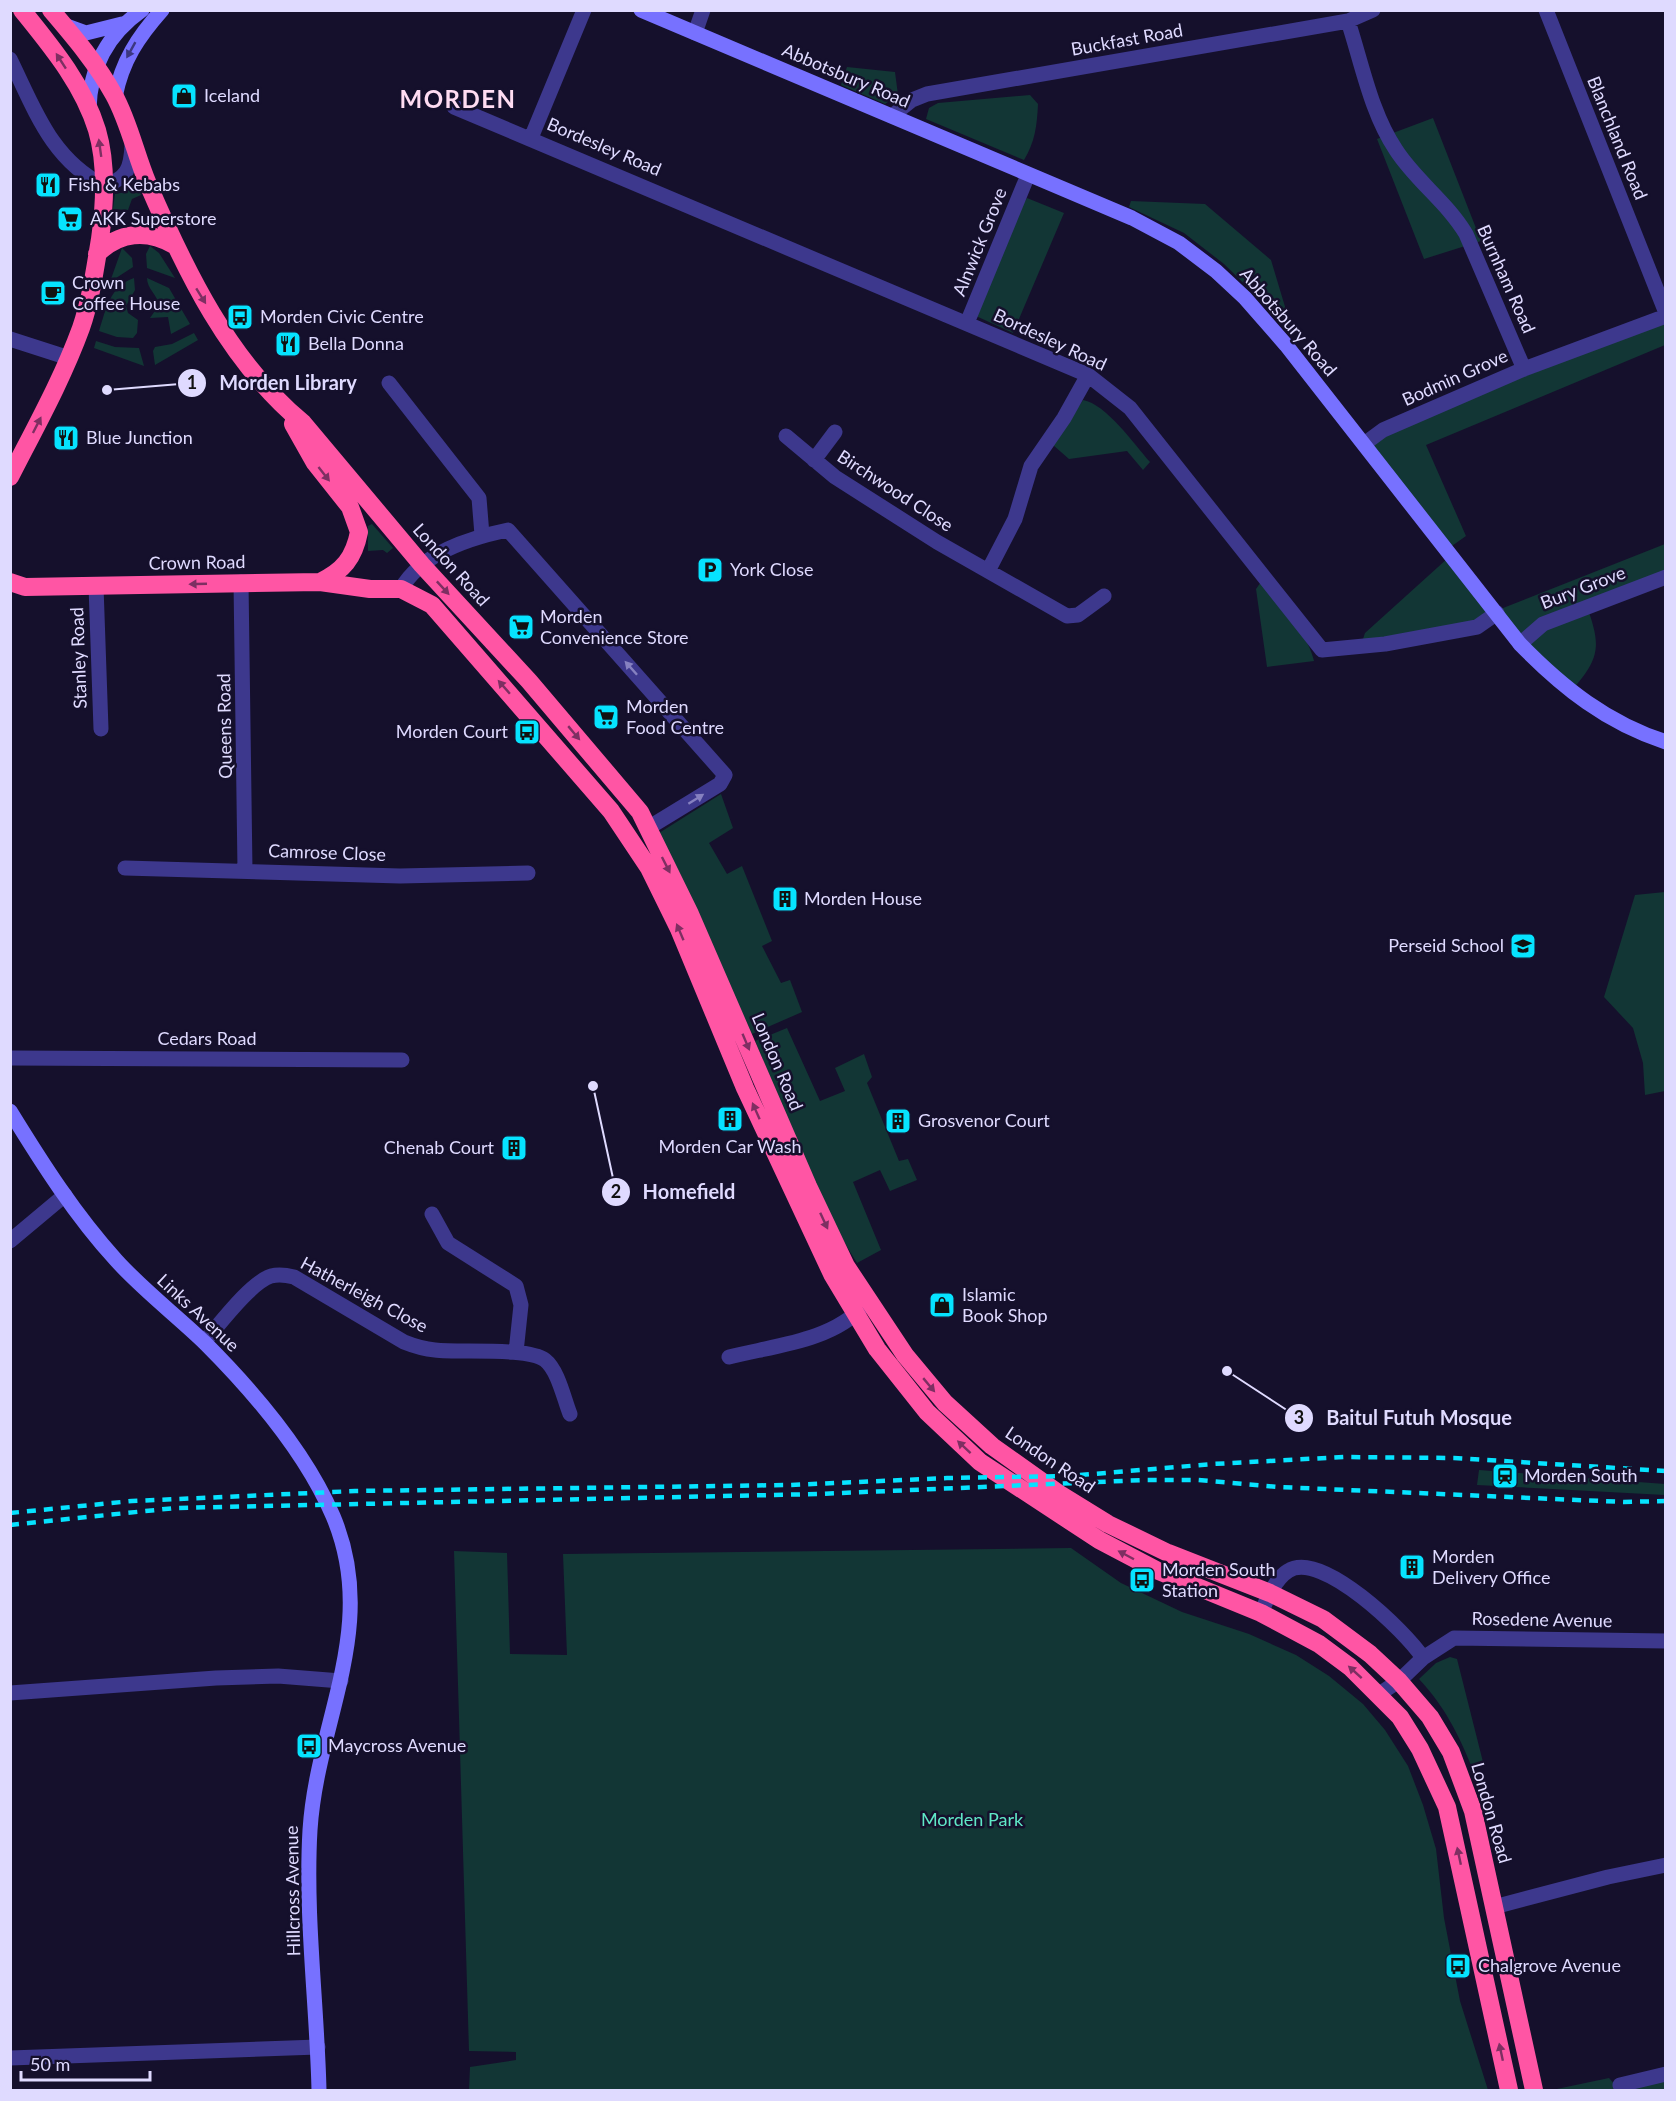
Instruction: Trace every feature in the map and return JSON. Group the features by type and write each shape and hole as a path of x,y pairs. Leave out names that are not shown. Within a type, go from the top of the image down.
{"highway":[{"path":"10,477 69,358 89,300 103,216 104,186 100,144 79,89 50,45 22,10"},
{"name":"London Road","path":"51,10 96,66 115,97 132,145 188,275 241,355 283,406 303,423 422,565 529,681 627,795 648,828 716,972 813,1196 846,1266 905,1355 945,1403 992,1446 1061,1495 1108,1524 1167,1553 1270,1593 1323,1619 1349,1636 1400,1681 1430,1717 1451,1752 1464,1781 1494,1907 1533,2091"},
{"path":"98,254 109,242 134,234 164,239 174,245"},
{"path":"283,406 315,463 350,507 359,532 347,564 339,573 320,582"},
{"name":"Crown Road","path":"15,586 320,582 370,589 400,589"},
{"path":"400,589 432,605 610,811 649,868 679,928 792,1190 832,1274 856,1315 903,1383 927,1412 980,1462 1047,1508 1156,1570 1261,1613 1319,1644 1350,1667 1400,1718 1420,1749 1447,1807 1509,2091"}],"street":[{"path":"89,112 90,83 104,48 123,24 142,10"},
{"path":"115,97 129,53 162,10"},
{"name":"Bordesley Road","path":"531,138 584,10"},
{"name":"Abbotsbury Road","path":"641,10 1132,218 1179,243 1216,271 1245,298 1286,345 1520,644 1555,680 1586,704 1617,722 1665,742"},
{"path":"695,33 703,10"},
{"name":"Buckfast Road","path":"892,117 912,100 927,94 1348,21 1373,10"},
{"name":"Blanchland Road","path":"1546,10 1665,315"},
{"name":"Burnham Road","path":"1348,21 1382,125 1396,151 1456,217 1466,234 1524,369"},
{"path":"64,26 86,33 123,24"},
{"path":"10,59 46,132 66,161 81,175 104,186 126,175 131,164 132,145"},
{"name":"Bordesley Road","path":"454,107 1088,375 1130,408 1322,650 1385,644 1477,627 1497,614"},
{"name":"Alnwick Grove","path":"967,323 1028,175"},
{"name":"Bodmin Grove","path":"1364,444 1383,430 1524,369 1665,315"},
{"path":"10,339 69,358"},
{"path":"988,571 1015,519 1031,466 1064,418 1088,375"},
{"path":"389,383 479,498 482,535"},
{"path":"814,460 835,432"},
{"name":"Birchwood Close","path":"786,436 835,477 909,524 1067,616 1078,615 1104,596"},
{"path":"400,589 406,579 422,565 482,535 508,530 725,775 720,784 648,828"},
{"name":"Bury Grove","path":"1520,644 1543,624 1665,577"},
{"name":"Queens Road","path":"241,582 245,870"},
{"name":"Stanley Road","path":"96,586 101,729"},
{"name":"Camrose Close","path":"125,868 400,876 528,873"},
{"name":"Cedars Road","path":"10,1058 402,1060"},
{"name":"Links Avenue","path":"10,1111 64,1195 121,1266 204,1342 265,1410 302,1461 332,1514 345,1551"},
{"path":"10,1241 64,1195"},
{"path":"432,1214 448,1243 516,1286 521,1305 516,1352"},
{"name":"Hatherleigh Close","path":"204,1342 252,1290 270,1276 283,1274 294,1277 404,1342 422,1348 516,1352 537,1356 547,1361 570,1414"},
{"path":"729,1357 832,1331 856,1315 868,1300"},
{"name":"Hillcross Avenue","path":"319,2091 310,1832 321,1756 351,1628 350,1580 345,1551"},
{"path":"1261,1613 1270,1593 1288,1570 1301,1567 1338,1579 1399,1628 1423,1658"},
{"name":"Rosedene Avenue","path":"1378,1694 1400,1681 1423,1658 1454,1638 1665,1641"},
{"path":"10,1693 216,1678 297,1676 340,1681"},
{"path":"1494,1907 1608,1876 1665,1865"},
{"path":"10,2058 318,2047"},
{"path":"1622,2091 1620,2085 1665,2074"}],"green space":[{"path":"847,67 895,72 898,95 885,104 841,85"},
{"path":"1030,95 1038,104 1037,119 1033,140 1024,160 926,119 929,108 938,103"},
{"path":"1433,118 1481,241 1424,259 1377,139"},
{"path":"136,183 141,195 132,199 128,210 113,209 115,194 126,192"},
{"path":"1027,198 1064,213 1013,333 976,316 1019,210"},
{"path":"1131,201 1205,204 1271,260 1286,310 1278,317 1224,264 1184,233 1129,207"},
{"path":"150,246 159,253 175,278 147,268 146,254"},
{"path":"122,248 132,258 133,267 113,280 111,279"},
{"path":"134,278 135,290 126,306 128,313 138,320 137,333 133,338 117,337 99,331 114,292"},
{"path":"147,278 169,288 190,324 171,334 168,317 150,318 159,305"},
{"path":"1665,320 1665,345 1426,445 1466,536 1449,548 1369,443 1386,432"},
{"path":"194,333 198,340 155,365 153,351 155,347 172,344"},
{"path":"96,341 115,347 139,348 144,366 94,348"},
{"path":"1083,400 1101,409 1128,436 1150,462 1143,470 1127,451 1069,459 1053,445"},
{"path":"372,524 393,548 387,553 383,550 368,551 368,526"},
{"path":"1665,544 1665,574 1586,604 1594,630 1595,650 1589,668 1572,690 1498,610"},
{"path":"1448,558 1491,613 1476,624 1362,642 1365,633"},
{"path":"1261,582 1300,630 1314,661 1267,667 1256,589"},
{"path":"721,794 733,828 709,843 727,874 742,866 772,941 762,946 781,983 790,980 802,1012 752,1034 659,833"},
{"path":"1665,892 1665,1091 1645,1095 1643,1063 1633,1028 1604,997 1635,895"},
{"path":"787,1028 820,1101 845,1091 835,1068 864,1054 872,1077 867,1083 899,1161 908,1159 917,1180 890,1191 880,1170 853,1182 881,1250 857,1263 828,1210 802,1154 755,1041"},
{"path":"1479,1470 1665,1484 1665,1495 1477,1485"},
{"name":"Morden Park","path":"1071,1548 1121,1583 1182,1612 1249,1634 1296,1655 1329,1676 1363,1704 1385,1730 1408,1766 1436,1849 1444,1918 1460,2001 1488,2090 469,2090 470,2067 516,2060 516,2052 469,2051 454,1551 507,1553 510,1654 567,1655 563,1554"},
{"path":"1450,1657 1457,1659 1484,1766 1473,1770 1450,1722 1419,1679 1436,1663"},
{"path":"1665,2077 1665,2090 1552,2090 1609,2078 1618,2088"}],"railway":[{"path":"10,1513 132,1501 355,1491 791,1485 947,1478 1069,1476 1213,1464 1344,1457 1454,1458 1666,1471"},
{"path":"10,1525 175,1508 818,1494 1145,1480 1198,1480 1279,1487 1624,1502 1666,1501"}],"place":[{"name":"Iceland","path":"184,96"},
{"name":"Fish & Kebabs","path":"48,185"},
{"name":"AKK Superstore","path":"70,219"},
{"name":"Crown Coffee House","path":"53,293"},
{"name":"Morden Civic Centre","path":"240,317"},
{"name":"Bella Donna","path":"288,344"},
{"name":"Morden Library","path":"107,390"},
{"name":"Blue Junction","path":"66,438"},
{"name":"York Close","path":"710,570"},
{"name":"Morden Convenience Store","path":"521,627"},
{"name":"Morden Food Centre","path":"606,717"},
{"name":"Morden Court","path":"527,732"},
{"name":"Morden House","path":"785,899"},
{"name":"Perseid School","path":"1523,946"},
{"name":"Homefield","path":"593,1086"},
{"name":"Morden Car Wash","path":"730,1119"},
{"name":"Grosvenor Court","path":"898,1121"},
{"name":"Chenab Court","path":"514,1148"},
{"name":"Islamic Book Shop","path":"942,1305"},
{"name":"Baitul Futuh Mosque","path":"1227,1371"},
{"name":"Morden South","path":"1505,1476"},
{"name":"Morden Delivery Office","path":"1412,1567"},
{"name":"Morden South Station","path":"1142,1580"},
{"name":"Maycross Avenue","path":"309,1746"},
{"name":"Chalgrove Avenue","path":"1458,1966"}],"district":[{"name":"MORDEN","path":"458,100"}]}
